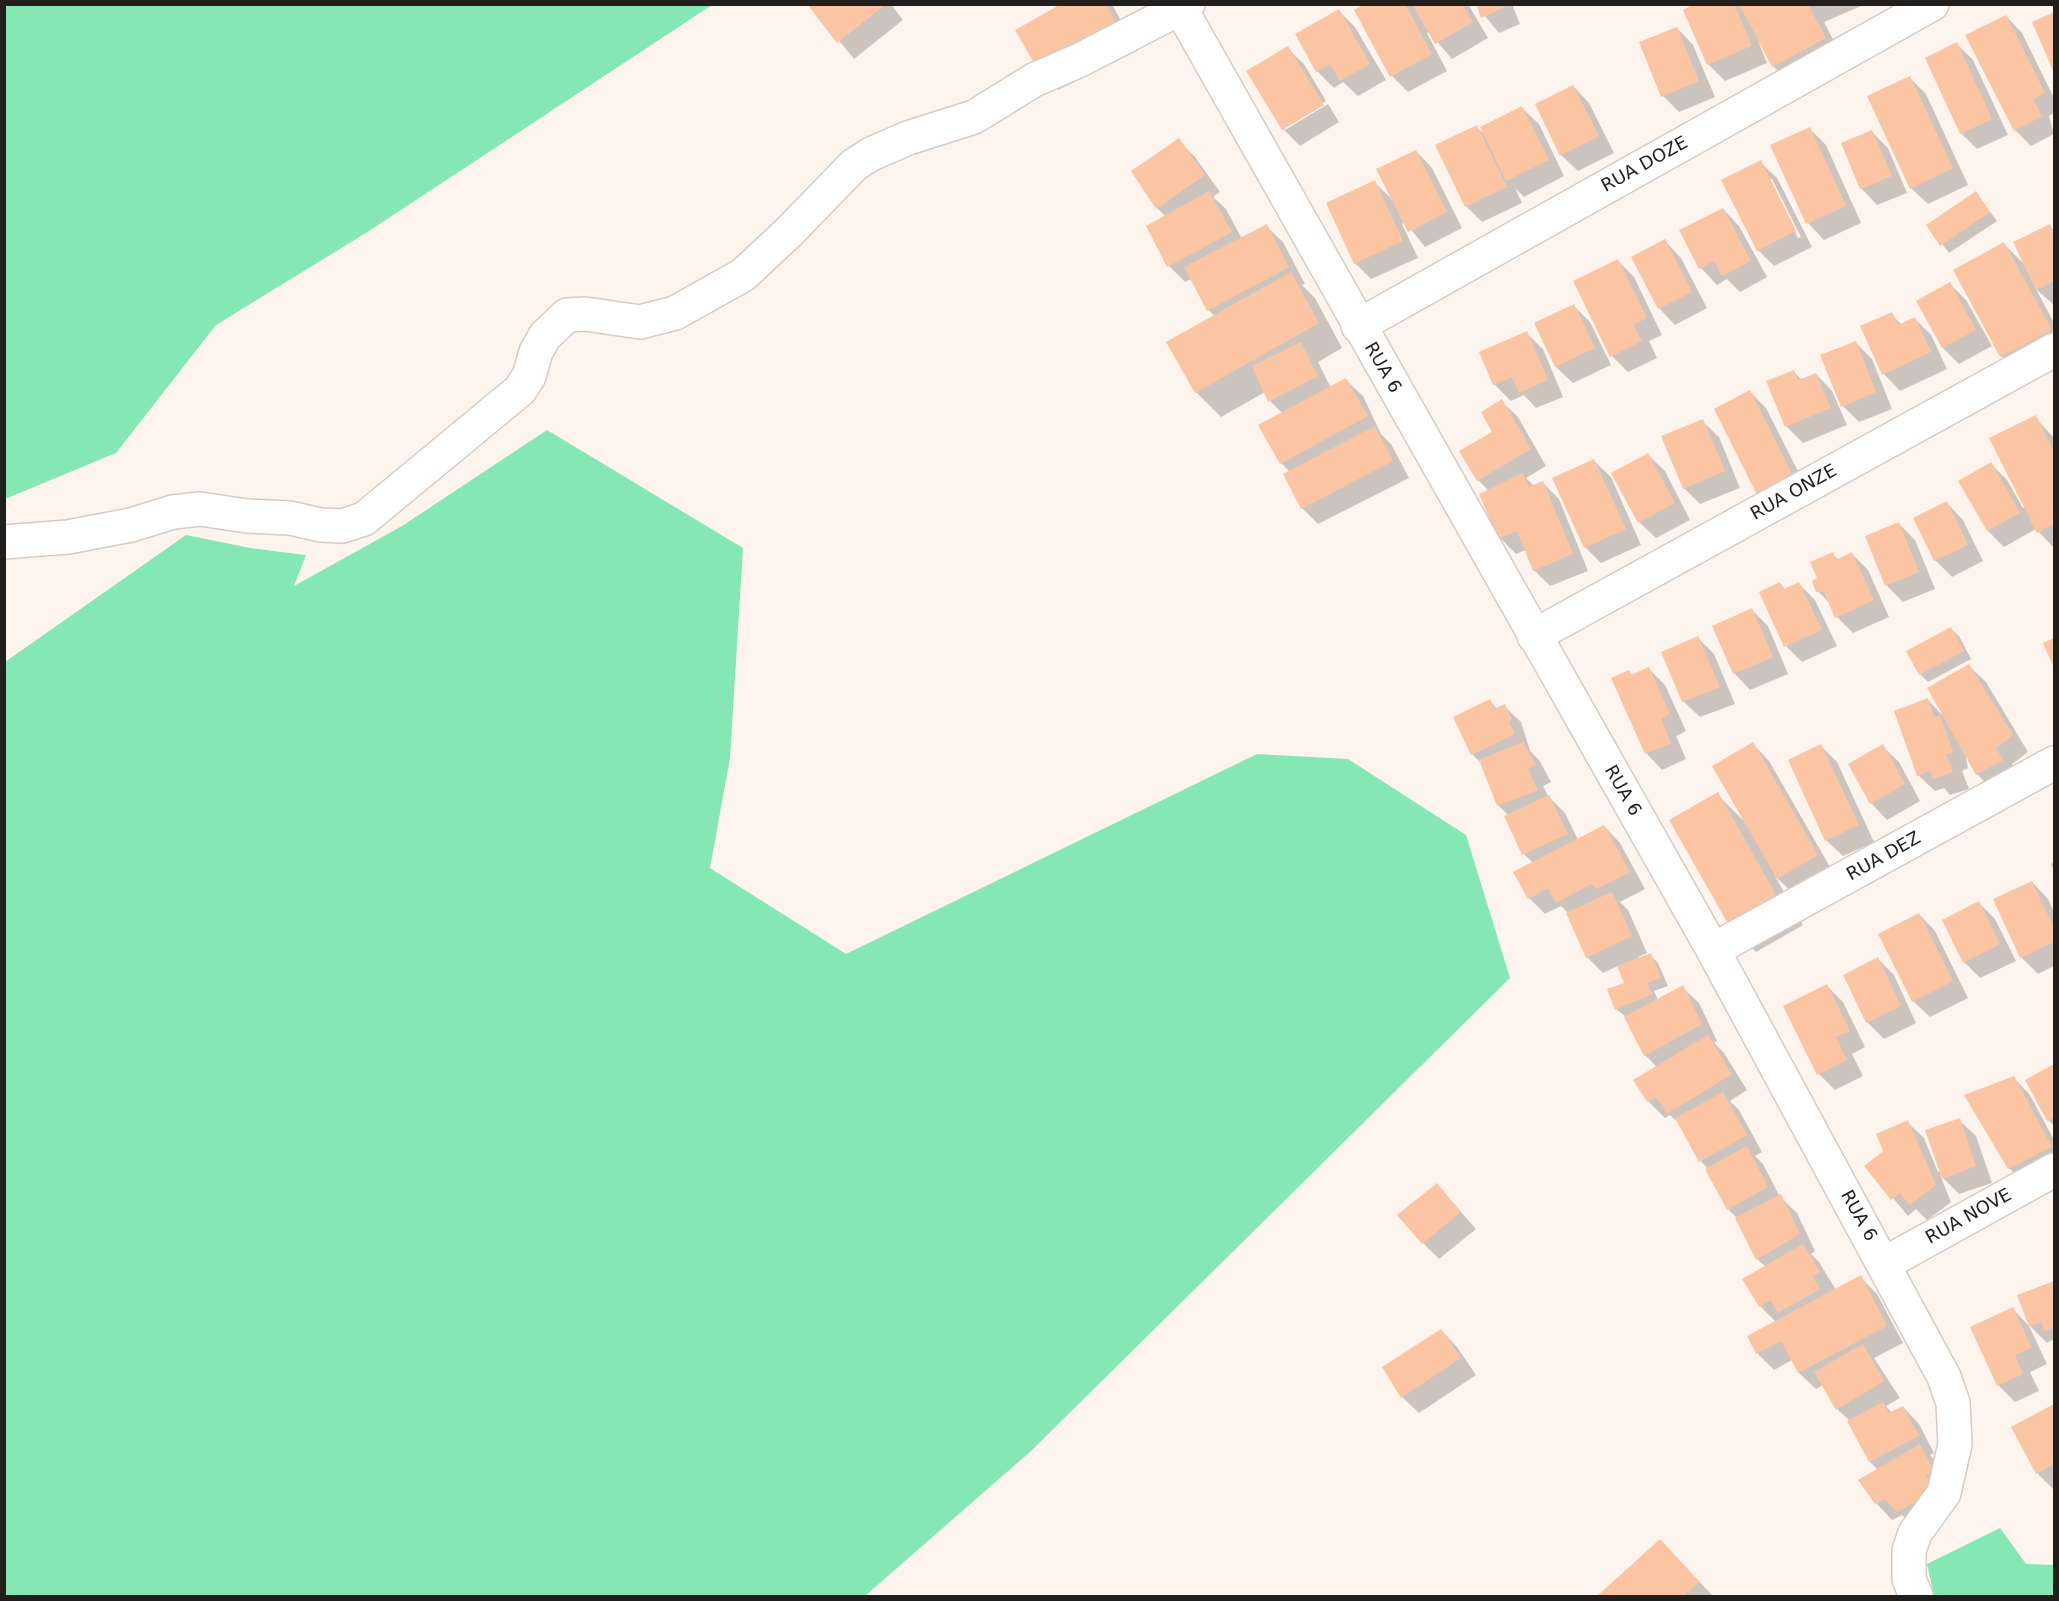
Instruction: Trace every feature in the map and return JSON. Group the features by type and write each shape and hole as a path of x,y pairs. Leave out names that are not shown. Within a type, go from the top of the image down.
{"street":[{"name":"RUA DOZE","path":"1358,326 1932,4"},
{"name":"RUA 6","path":"1182,6 1358,326 1713,950 1944,1377 1953,1403 1955,1444 1944,1493 1916,1533 1909,1551 1909,1579 1916,1596"},
{"path":"4,542 68,537 131,525 173,512 200,509 247,516 290,518 321,525 342,526 364,519 520,390 529,376 536,352 545,336 567,315 585,314 640,322 675,313 743,275 854,165 870,154 908,138 974,117 1034,80 1080,60 1182,6"},
{"name":"RUA ONZE","path":"1534,636 2055,350"},
{"name":"RUA DEZ","path":"1713,950 2055,763"},
{"name":"RUA NOVE","path":"1884,1264 2055,1170"}],"green space":[{"path":"5,4 712,5 369,231 216,325 116,453 5,499"},
{"path":"547,430 743,548 730,758 710,868 846,954 1257,754 1348,759 1466,835 1510,978 1031,1451 865,1596 5,1596 5,662 186,535 250,548 306,555 294,586 402,526"},
{"path":"2000,1528 2026,1564 2054,1565 2054,1596 1934,1596 1927,1564"}],"building":[{"path":"807,4 886,4 837,43"},
{"path":"1061,4 1106,4 1121,34 1041,75 1015,30"},
{"path":"1365,4 1405,4 1432,54 1390,77 1354,10"},
{"path":"1412,4 1462,4 1473,22 1435,44"},
{"path":"1476,4 1504,4 1505,7 1481,18"},
{"path":"1694,4 1734,4 1752,46 1707,65 1683,10"},
{"path":"1739,4 1808,4 1826,38 1772,67"},
{"path":"1339,9 1370,64 1340,81 1330,64 1316,72 1295,34"},
{"path":"2054,12 2054,73 2032,22"},
{"path":"2006,15 2045,93 2033,99 2042,116 2014,131 1965,35"},
{"path":"1677,27 1699,81 1661,97 1639,42"},
{"path":"1957,42 1992,119 1960,134 1925,58"},
{"path":"1288,46 1324,105 1282,130 1246,71"},
{"path":"1910,76 1953,168 1910,189 1867,96"},
{"path":"1573,85 1599,136 1560,156 1535,104"},
{"path":"1522,106 1549,160 1506,181 1480,127"},
{"path":"1477,125 1507,187 1465,207 1435,145"},
{"path":"1810,127 1846,206 1806,224 1770,145"},
{"path":"1872,130 1892,176 1860,189 1841,143"},
{"path":"1179,138 1205,175 1156,209 1131,171"},
{"path":"1416,150 1447,212 1408,232 1376,169"},
{"path":"1761,160 1796,231 1757,251 1721,180"},
{"path":"1375,180 1403,241 1354,264 1326,203"},
{"path":"1209,191 1232,232 1167,267 1146,226"},
{"path":"1976,191 1990,212 1940,246 1926,225"},
{"path":"1723,208 1751,261 1722,276 1714,261 1699,269 1679,230"},
{"path":"1267,224 1289,267 1207,311 1184,267"},
{"path":"2050,224 2054,233 2054,281 2036,290 2013,242"},
{"path":"1665,239 1692,292 1658,309 1631,257"},
{"path":"2004,242 2052,330 2000,357 1953,270"},
{"path":"1618,259 1647,318 1633,325 1642,341 1610,357 1573,281"},
{"path":"1291,272 1319,323 1195,393 1166,342"},
{"path":"1950,282 1976,330 1942,348 1916,301"},
{"path":"1574,304 1595,348 1555,367 1534,323"},
{"path":"1892,312 1898,325 1915,317 1931,352 1882,375 1860,326"},
{"path":"1527,331 1548,380 1519,393 1512,377 1493,385 1479,352"},
{"path":"1856,341 1876,392 1841,407 1820,355"},
{"path":"1301,342 1318,376 1268,402 1252,366"},
{"path":"1794,370 1798,380 1816,373 1831,408 1785,427 1766,381"},
{"path":"1346,378 1368,416 1280,464 1258,425"},
{"path":"1750,390 1793,476 1757,495 1714,409"},
{"path":"1502,399 1531,449 1477,481 1459,451 1492,432 1481,412"},
{"path":"2036,415 2054,452 2054,524 2037,533 1989,438"},
{"path":"1703,419 1725,471 1683,489 1661,436"},
{"path":"1375,426 1393,461 1301,509 1283,474"},
{"path":"1648,453 1675,503 1638,523 1611,473"},
{"path":"1594,459 1626,529 1584,548 1552,478"},
{"path":"1991,462 2020,513 1987,531 1958,481"},
{"path":"1523,473 1529,487 1543,481 1573,554 1533,571 1517,531 1498,539 1479,494"},
{"path":"1947,501 1968,545 1934,561 1913,518"},
{"path":"1899,522 1919,572 1885,586 1865,536"},
{"path":"1833,552 1836,560 1852,552 1874,600 1835,618 1824,592 1816,592 1812,581 1817,578 1810,562"},
{"path":"1780,582 1784,589 1799,582 1822,630 1784,647 1759,592"},
{"path":"1752,608 1773,657 1733,674 1712,626"},
{"path":"1951,627 1964,651 1919,675 1906,651"},
{"path":"1698,636 1720,687 1682,702 1661,652"},
{"path":"2054,638 2054,668 2043,643"},
{"path":"1969,664 2013,735 1996,748 2003,760 1976,775 1927,688"},
{"path":"1649,667 1670,714 1661,719 1671,743 1645,754 1611,678 1629,670 1631,675"},
{"path":"1928,698 1934,717 1940,715 1953,752 1946,754 1953,772 1933,779 1930,771 1917,776 1894,711"},
{"path":"1490,699 1494,709 1505,704 1512,720 1509,722 1515,734 1471,755 1453,717"},
{"path":"1523,742 1536,765 1528,769 1538,790 1497,806 1479,760"},
{"path":"1753,742 1818,855 1777,879 1712,766"},
{"path":"1821,744 1859,825 1825,841 1788,760"},
{"path":"1883,744 1905,784 1870,804 1848,764"},
{"path":"1718,792 1779,900 1731,929 1669,820"},
{"path":"1549,795 1568,834 1522,855 1504,816"},
{"path":"1604,825 1630,872 1597,889 1591,884 1556,903 1548,888 1528,899 1513,872"},
{"path":"2032,881 2054,928 2054,942 2020,958 1993,899"},
{"path":"1612,892 1632,936 1586,958 1566,913"},
{"path":"1979,901 2000,944 1963,963 1942,920"},
{"path":"1919,913 1953,981 1912,1002 1878,934"},
{"path":"1651,953 1661,978 1647,983 1652,994 1615,1010 1607,989 1624,983 1617,966"},
{"path":"1878,957 1901,1006 1866,1023 1843,975"},
{"path":"1827,984 1850,1031 1836,1037 1847,1060 1817,1075 1783,1006"},
{"path":"1683,985 1702,1024 1644,1056 1624,1017"},
{"path":"1708,1035 1732,1074 1667,1114 1656,1097 1647,1102 1633,1080"},
{"path":"2054,1064 2054,1116 2047,1121 2025,1080"},
{"path":"2014,1076 2052,1147 2008,1169 1964,1095"},
{"path":"1723,1092 1747,1135 1699,1162 1675,1118"},
{"path":"1960,1118 1976,1166 1942,1179 1925,1130"},
{"path":"1908,1120 1936,1185 1910,1205 1900,1193 1891,1200 1864,1166 1883,1151 1876,1134"},
{"path":"1747,1146 1768,1187 1727,1210 1705,1169"},
{"path":"1437,1183 1461,1212 1422,1244 1397,1215"},
{"path":"1781,1194 1800,1234 1756,1260 1735,1218"},
{"path":"1803,1244 1820,1272 1813,1276 1820,1289 1778,1313 1771,1300 1759,1307 1742,1279"},
{"path":"1861,1275 1887,1326 1798,1373 1781,1341 1756,1354 1747,1336"},
{"path":"2054,1281 2054,1327 2045,1331 2041,1322 2029,1327 2017,1295"},
{"path":"2013,1307 2032,1348 2015,1355 2023,1374 1997,1386 1970,1327"},
{"path":"1441,1329 1461,1358 1401,1398 1382,1367"},
{"path":"1863,1344 1884,1381 1836,1410 1814,1372"},
{"path":"1883,1402 1889,1413 1903,1406 1919,1436 1869,1462 1847,1421"},
{"path":"2054,1404 2054,1464 2036,1474 2011,1427"},
{"path":"1920,1444 1934,1471 1926,1476 1935,1491 1897,1512 1885,1499 1875,1504 1858,1480"},
{"path":"1660,1539 1700,1582 1683,1596 1597,1596"}]}
